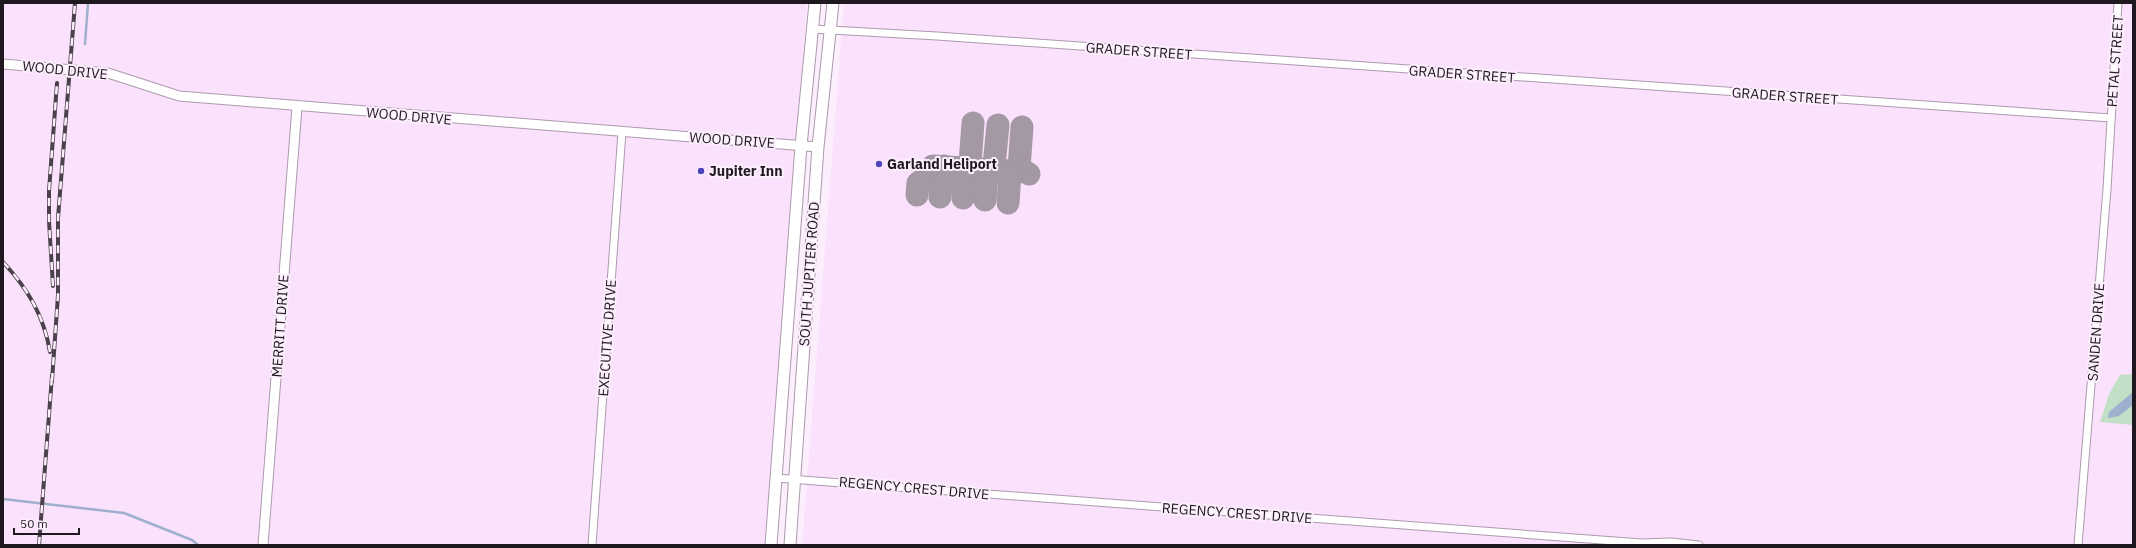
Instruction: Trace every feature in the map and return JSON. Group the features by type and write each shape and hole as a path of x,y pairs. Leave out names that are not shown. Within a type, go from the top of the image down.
{"main road":[{"name":"SOUTH JUPITER ROAD","path":"772,545 801,146 815,3"},
{"name":"SOUTH JUPITER ROAD","path":"790,545 818,147 832,30 833,3"}],"street":[{"name":"PETAL STREET","path":"2111,118 2118,3"},
{"name":"GRADER STREET","path":"813,29 2111,118"},
{"name":"WOOD DRIVE","path":"3,64 108,73 179,96 296,107 818,147"},
{"name":"MERRITT DRIVE","path":"263,545 296,107"},
{"name":"SANDEN DRIVE","path":"2078,545 2111,118"},
{"name":"EXECUTIVE DRIVE","path":"592,545 622,132"},
{"name":"REGENCY CREST DRIVE","path":"776,478 1642,543 1671,542 1698,545"}],"shaded area":[{"path":"3,3 807,3 766,545 3,545"},
{"path":"844,3 2133,3 2133,545 802,545"}],"green space":[{"path":"2133,374 2133,425 2100,422 2109,394 2120,375"}],"water":[{"path":"2133,392 2133,405 2119,416 2108,418 2109,412"}],"waterway":[{"path":"85,44 88,3"},
{"path":"3,499 124,513 192,540 198,545"}],"taxiway":[{"path":"973,123 970,164 973,168"},
{"path":"997,170 994,165 998,125"},
{"path":"1021,171 1019,168 1022,127"},
{"path":"917,195 918,183 929,175 933,166 1026,172 1029,174"},
{"path":"940,197 942,170 944,166"},
{"path":"963,198 964,171 967,168"},
{"path":"985,200 987,173 990,169"},
{"path":"1008,203 1010,173 1013,171"}],"railway":[{"path":"52,381 58,295 58,218 75,3"},
{"path":"53,286 49,221 49,191 57,83"},
{"path":"3,262 20,282 34,304 44,327 50,352"},
{"path":"39,545 52,376"}],"place":[{"name":"Garland Heliport","path":"879,164"},
{"name":"Jupiter Inn","path":"701,171"}]}
